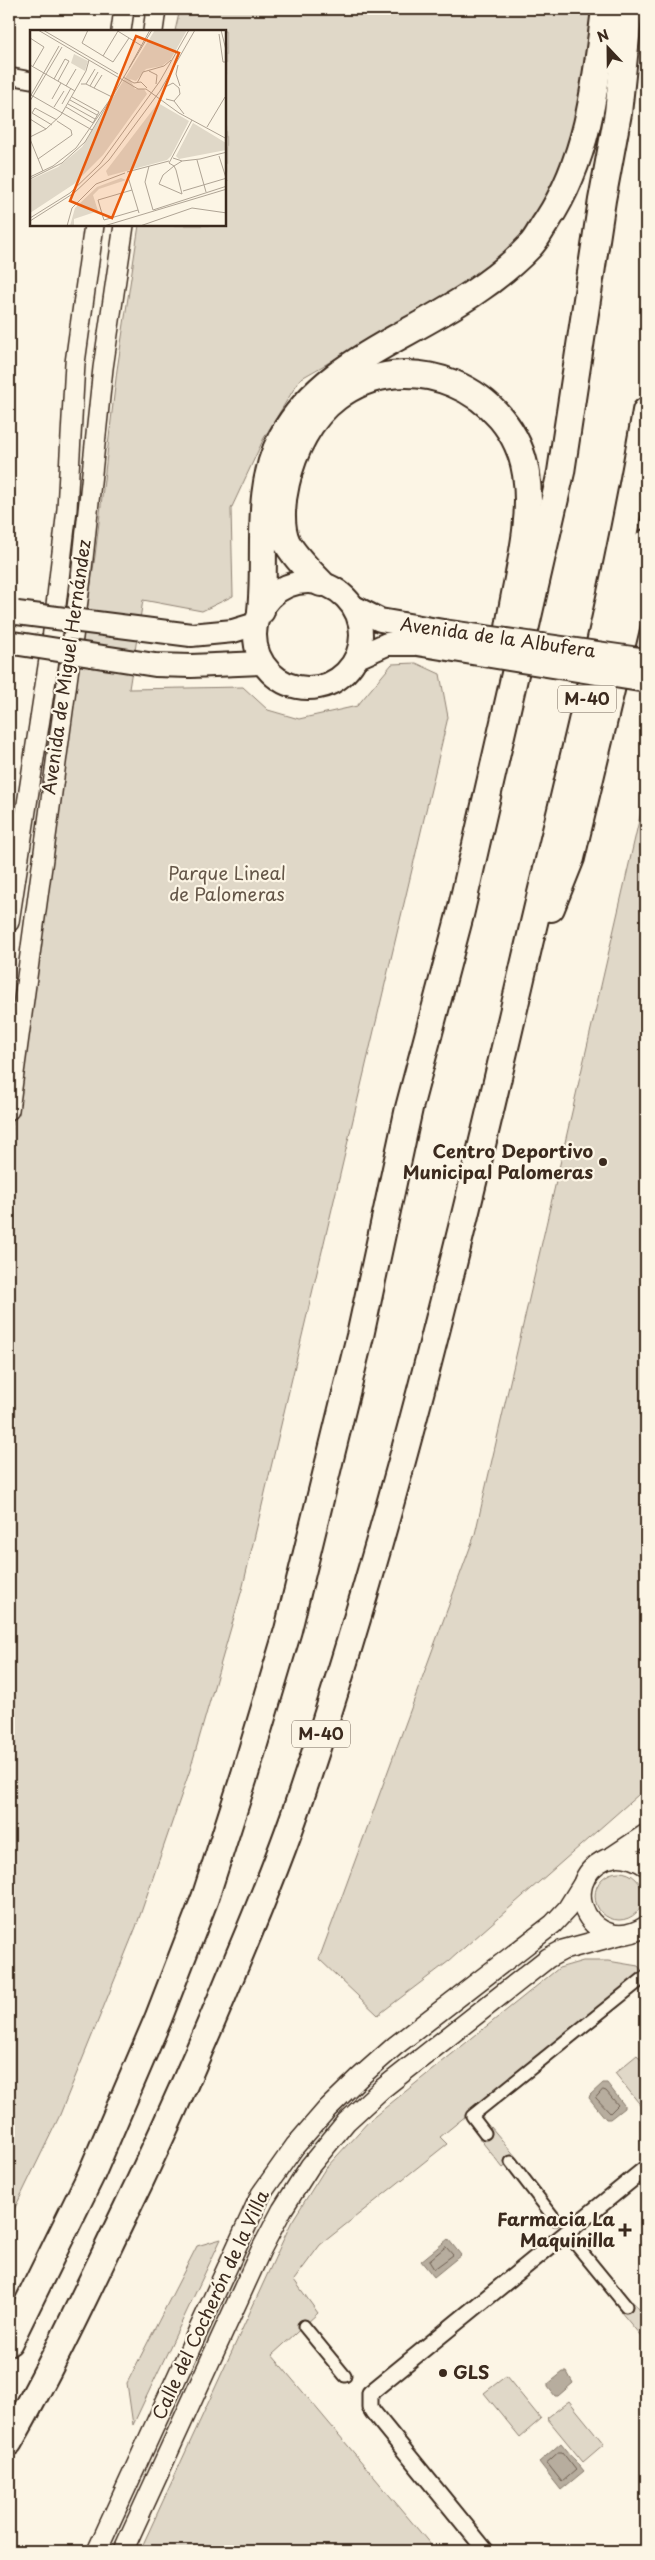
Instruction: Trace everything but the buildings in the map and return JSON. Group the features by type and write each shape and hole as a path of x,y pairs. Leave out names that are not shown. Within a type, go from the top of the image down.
{"highway":[{"path":"258,618 264,581 267,472 282,437 301,409 331,379 362,357 455,305 488,284 531,245 558,204 572,177 581,150 590,112 605,9"},
{"path":"9,2342 91,2175 155,2028 205,1898 245,1774 288,1630 360,1336 409,1108 460,915 561,472 602,200 618,113 629,9"},
{"path":"321,583 296,556 286,541 282,518 283,504 290,466 311,423 336,397 360,383 392,374 429,375 455,382 482,398 499,413 515,436 526,473 528,500 460,915"},
{"name":"M-40","path":"9,2442 78,2312 144,2175 214,2016 264,1895 300,1800 352,1638 410,1437 519,986 610,602 646,411"},
{"path":"519,986 571,858 646,543"}],"main road":[{"path":"307,581 321,583 344,596 354,607 362,632 358,657 350,669 338,680 322,687 306,688 288,684 273,676 261,663 254,640 258,618 268,599 280,589 293,583 307,581"},
{"name":"Avenida de la Albufera","path":"354,607 380,620 442,631 646,660"},
{"path":"13,612 191,635 233,631 258,618"},
{"path":"11,642 155,665 190,666 261,663"},
{"name":"Avenida de la Albufera","path":"358,657 387,644 418,644 646,681"}],"street":[{"path":"121,30 124,9"},
{"path":"153,30 156,9"},
{"path":"9,76 30,80"},
{"name":"Avenida de Miguel Hernández","path":"9,922 52,640 67,509 74,363 94,226"},
{"name":"Avenida de Miguel Hernández","path":"9,1110 81,578 103,368 124,226"},
{"path":"610,1858 646,1834"},
{"path":"610,1858 623,1856 636,1859 646,1866"},
{"name":"Calle del Cocherón de la Villa","path":"97,2551 261,2194 295,2146 327,2109 395,2046 553,1924 567,1909 588,1873 598,1863 610,1858"},
{"path":"582,1885 583,1908 589,1919 597,1928 620,1935"},
{"name":"Calle del Cocherón de la Villa","path":"123,2551 261,2250 282,2210 310,2166 346,2122 382,2088 537,1967 563,1950 629,1934 646,1926"},
{"path":"485,2133 472,2116 646,1976"},
{"path":"510,2162 555,2219"},
{"path":"486,2551 373,2412 370,2407 370,2393 646,2168"},
{"path":"577,2246 626,2306"},
{"path":"304,2326 345,2376"}],"green space":[{"name":"Parque Lineal de Palomeras","path":"180,9 593,9 580,111 554,187 529,227 499,261 458,289 300,379 264,438 231,509 233,596 202,611 143,600 129,689 243,687 268,710 299,719 357,706 392,664 416,663 440,674 448,717 243,1586 190,1770 136,1927 59,2117 9,2220 9,1149 95,556 117,370 139,226 226,226 226,30 175,30"},
{"name":"Centro Deportivo Municipal Palomeras","path":"646,790 646,1788 449,1961 378,2015 319,1959 475,1534"},
{"path":"614,1872 624,1872 633,1876 639,1882 642,1887 642,1905 633,1916 624,1920 614,1920 605,1916 599,1910 595,1901 595,1891 599,1882 605,1876"},
{"path":"583,1961 608,1961 638,1966 643,1972 440,2137 447,2144 320,2245 294,2280 318,2313 272,2355 431,2545 424,2551 140,2551 291,2223 325,2169 370,2120 559,1968"},
{"path":"637,2055 646,2066 646,2112 615,2073"},
{"path":"491,2127 516,2157 503,2168 479,2138"},
{"path":"221,2239 133,2425 127,2383 197,2246"},
{"path":"632,2301 646,2317 645,2341 620,2311"},
{"path":"506,2376 541,2419 520,2437 484,2393"},
{"path":"569,2401 604,2444 583,2462 547,2418"}],"water":[{"path":"603,2083 607,2083 624,2105 624,2108 610,2119 606,2119 589,2098"},
{"path":"448,2239 461,2255 434,2277 421,2261"},
{"path":"563,2372 567,2372 573,2383 558,2396 555,2396 548,2387 548,2384"},
{"path":"561,2443 584,2471 561,2490 539,2462"}],"place":[{"name":"Centro Deportivo Municipal Palomeras","path":"603,1162"},
{"name":"Farmacia La Maquinilla","path":"625,2230"},
{"name":"GLS","path":"443,2373"}]}
